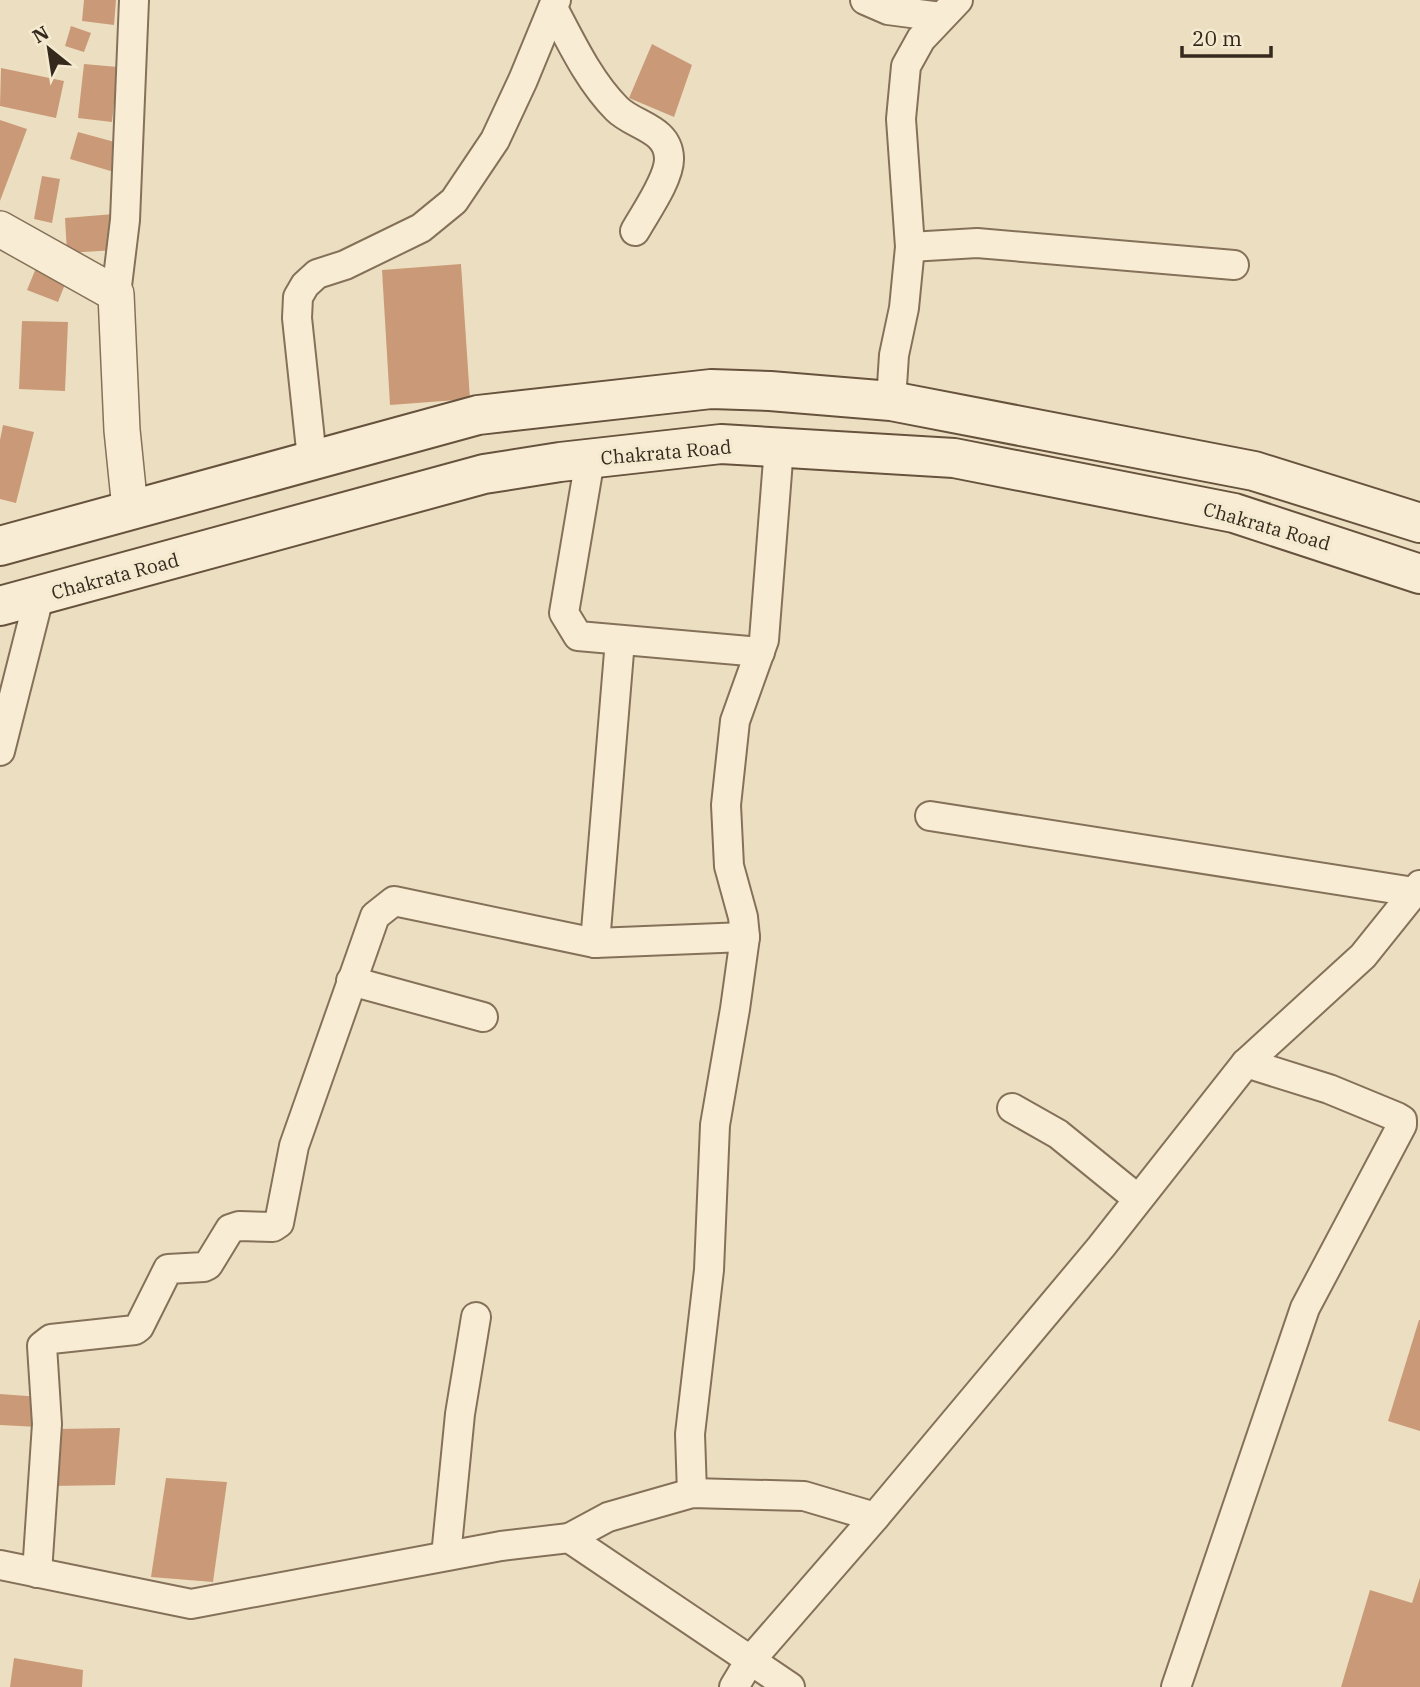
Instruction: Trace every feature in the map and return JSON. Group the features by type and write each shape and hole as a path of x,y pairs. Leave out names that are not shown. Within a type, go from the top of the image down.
{"main road":[{"path":"0,546 478,415 711,389 891,401 1254,471 1420,523"},
{"path":"478,415 484,474"},
{"name":"Chakrata Road","path":"0,606 484,474 590,458 721,443 954,458 1234,513 1420,574"}],"street":[{"path":"130,509 122,430 116,294 125,220 134,0"},
{"path":"865,0 888,10 950,9"},
{"path":"554,4 582,62 618,110 648,127 667,145 670,159 666,174 635,231"},
{"path":"312,459 297,318 298,297 305,285 317,274 345,265 421,228 454,201 495,140 554,4"},
{"path":"891,401 894,355 904,308 910,247 902,131 906,66 920,39 950,9"},
{"path":"0,229 116,294"},
{"path":"910,247 976,243 1234,265"},
{"path":"692,1493 690,1434 709,1269 715,1125 745,937 743,918 729,866 726,805 735,721 764,640 779,447"},
{"path":"590,458 564,613 578,636 760,652"},
{"path":"0,751 38,597"},
{"path":"595,943 620,640"},
{"path":"930,816 1417,888"},
{"path":"734,1687 749,1661 875,1517 1138,1199 1246,1063 1363,956 1417,888"},
{"path":"37,1573 47,1424 42,1346 51,1339 135,1330 168,1269 208,1265 227,1233 235,1226 276,1226 293,1146 375,916 394,901 595,943 745,937"},
{"path":"351,981 484,1017"},
{"path":"1246,1063 1329,1089 1408,1120"},
{"path":"1012,1108 1058,1133 1138,1199"},
{"path":"1176,1687 1241,1503 1305,1308 1402,1125 1402,1120 1408,1120"},
{"path":"446,1556 460,1414 476,1317"},
{"path":"0,1565 191,1604 501,1546 569,1538 608,1517 692,1493 804,1496 875,1517"},
{"path":"569,1538 790,1687"}],"building":[{"path":"84,0 116,0 114,25 82,21"},
{"path":"71,26 91,33 84,52 65,46"},
{"path":"652,44 692,65 674,117 629,98"},
{"path":"84,64 118,67 112,122 78,118"},
{"path":"1,68 64,81 56,118 0,106"},
{"path":"0,120 27,129 0,201"},
{"path":"78,132 122,144 114,172 70,159"},
{"path":"42,176 60,179 52,223 34,219"},
{"path":"114,214 116,250 67,253 65,218"},
{"path":"461,264 470,399 390,405 382,270"},
{"path":"36,268 67,279 58,302 27,290"},
{"path":"22,321 68,322 65,391 19,389"},
{"path":"3,425 34,432 16,503 0,499 0,440"},
{"path":"1420,1320 1420,1431 1388,1421"},
{"path":"0,1394 41,1397 38,1427 0,1425"},
{"path":"120,1428 115,1485 52,1486 55,1429"},
{"path":"166,1478 227,1482 213,1582 151,1577"},
{"path":"1420,1578 1420,1687 1341,1687 1370,1590 1412,1603"},
{"path":"14,1658 83,1670 82,1687 10,1687"}]}
